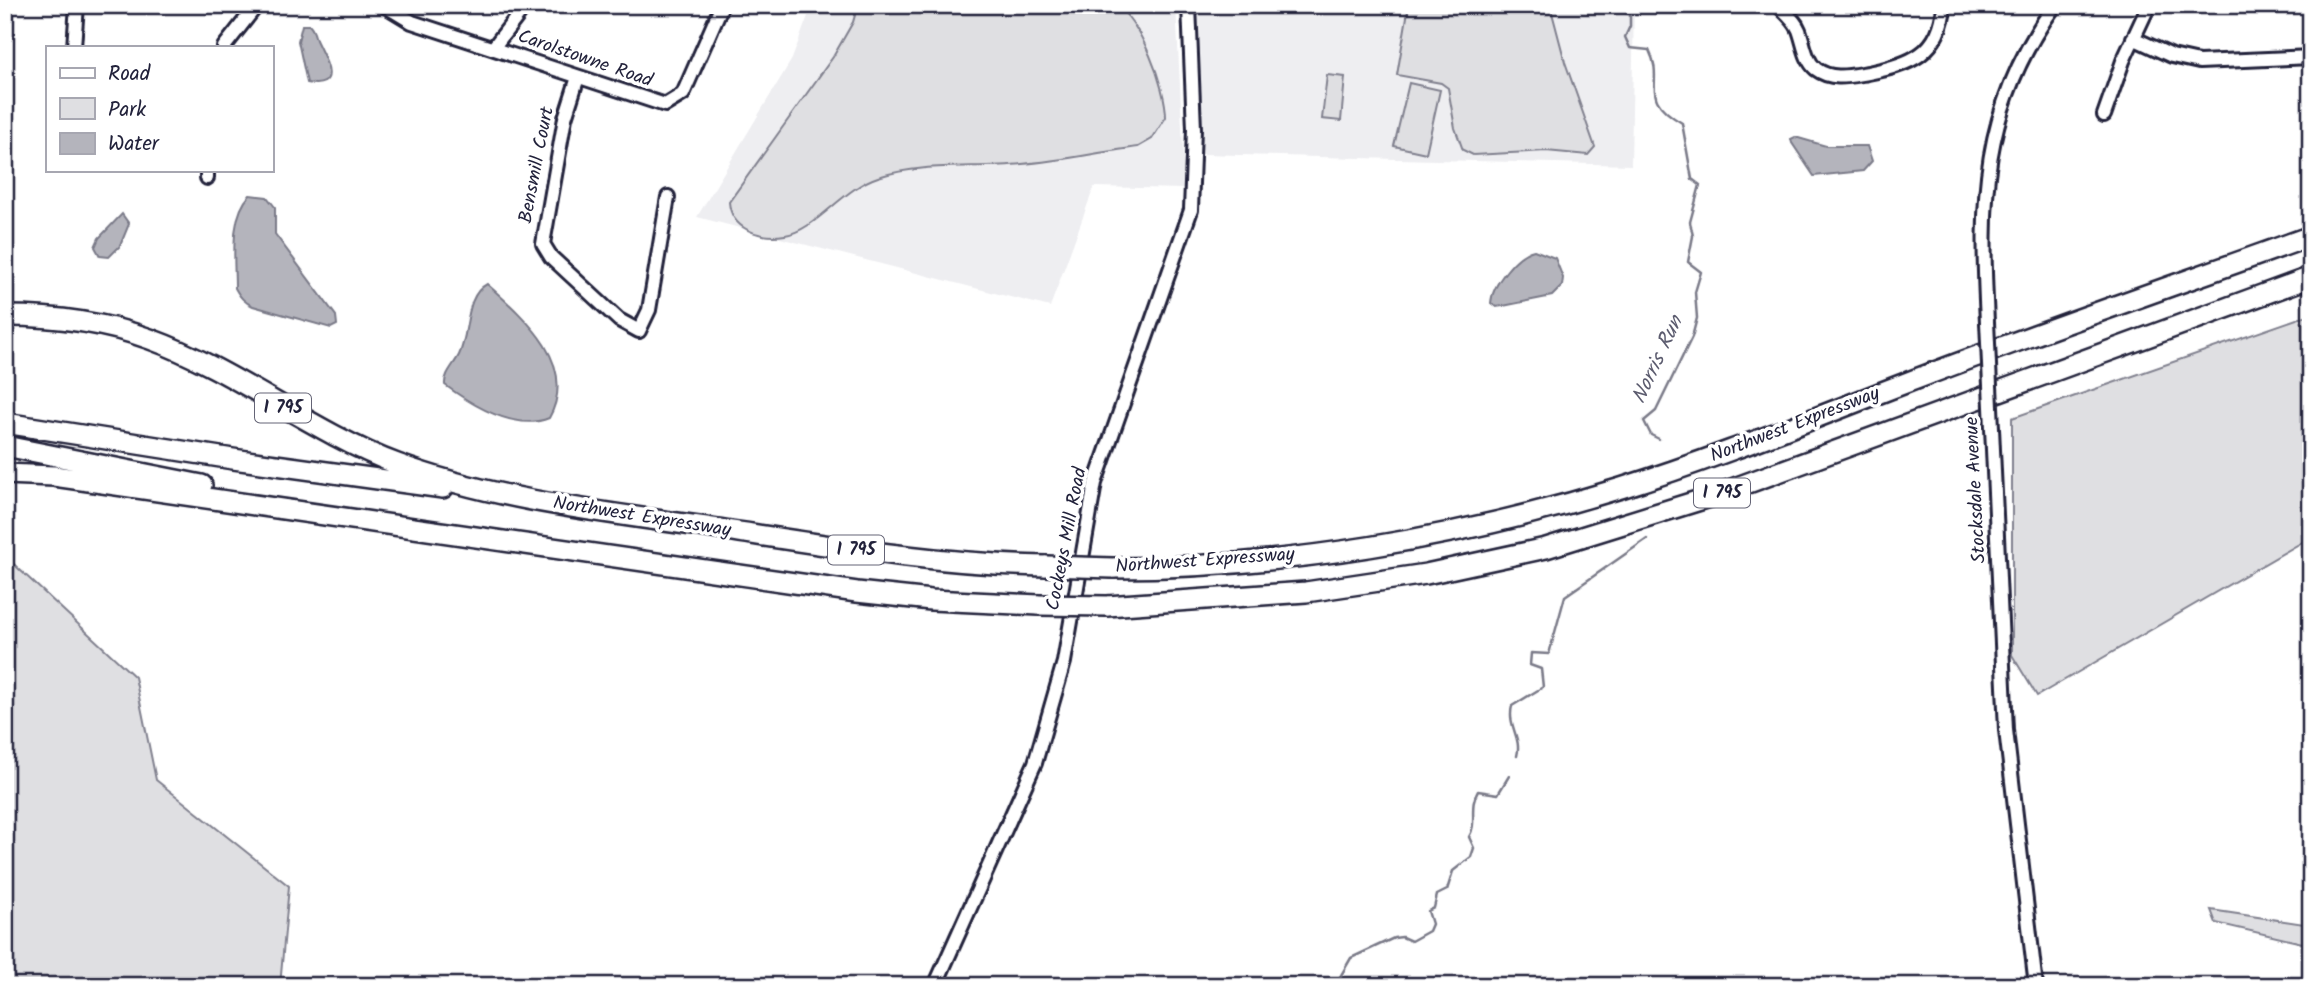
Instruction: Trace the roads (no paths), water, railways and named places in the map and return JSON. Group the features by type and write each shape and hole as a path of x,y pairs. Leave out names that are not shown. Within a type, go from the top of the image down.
{"highway":[{"name":"Northwest Expressway","path":"5,316 55,318 98,325 153,340 312,424 395,463 434,476 562,506 847,550 977,564 1154,568 1301,556 1467,527 1547,509 1701,461 2046,331 2311,236"},
{"name":"Northwest Expressway","path":"5,474 54,476 353,522 454,533 857,592 932,600 1107,606 1294,593 1426,574 1546,548 1710,497 2311,277"},
{"path":"5,423 562,506"},
{"path":"5,446 454,533"}],"street":[{"path":"74,46 77,5"},
{"path":"225,46 257,5"},
{"name":"Carolstowne Road","path":"384,5 412,22 657,104 671,103 683,94 722,5"},
{"path":"493,48 526,5"},
{"name":"Cockeys Mill Road","path":"935,986 1035,763 1064,662 1095,483 1191,210 1194,143 1189,5"},
{"path":"1779,5 1795,23 1811,64 1825,74 1845,77 1898,67 1919,56 1936,38 1944,5"},
{"name":"Stocksdale Avenue","path":"2036,986 2006,730 1983,222 1992,146 2016,70 2055,5"},
{"path":"2104,115 2133,38 2149,5"},
{"path":"2133,38 2172,56 2199,62 2311,57"},
{"name":"Bensmill Court","path":"578,78 565,118 543,244 551,257 620,320 639,331 649,310 668,197"}],"water":[{"path":"302,25 312,28 326,62 329,76 319,84 307,83 298,41"},
{"path":"1795,137 1826,146 1867,146 1872,161 1863,171 1814,176 1792,143 1791,139"},
{"path":"250,195 267,197 275,207 275,234 336,316 337,325 331,328 253,306 239,294 235,288 236,226 243,204"},
{"path":"122,214 129,224 120,246 109,257 100,256 95,247 99,238"},
{"path":"1534,250 1555,258 1563,278 1562,286 1552,296 1496,307 1491,303 1492,296 1500,279 1520,257"},
{"path":"487,284 531,327 553,361 557,398 549,418 522,422 508,419 468,401 445,385 462,346 474,297"}],"waterway":[{"name":"Norris Run","path":"1613,5 1615,10 1630,14 1630,26 1625,37 1630,48 1649,50 1655,72 1656,97 1668,114 1682,123 1692,179 1700,185 1690,222 1693,236 1688,262 1701,272 1695,292 1697,318 1692,337 1656,411 1644,421 1651,435 1659,439"},
{"path":"1517,756 1518,743 1511,720 1512,706 1543,687 1541,669 1530,665 1531,653 1549,654 1565,596 1647,539"},
{"path":"1341,986 1340,977 1351,958 1394,938 1402,937 1411,941 1429,931 1432,924 1428,911 1434,908 1437,895 1447,890 1453,871 1471,857 1474,848 1469,837 1478,791 1498,794 1509,776"}]}
